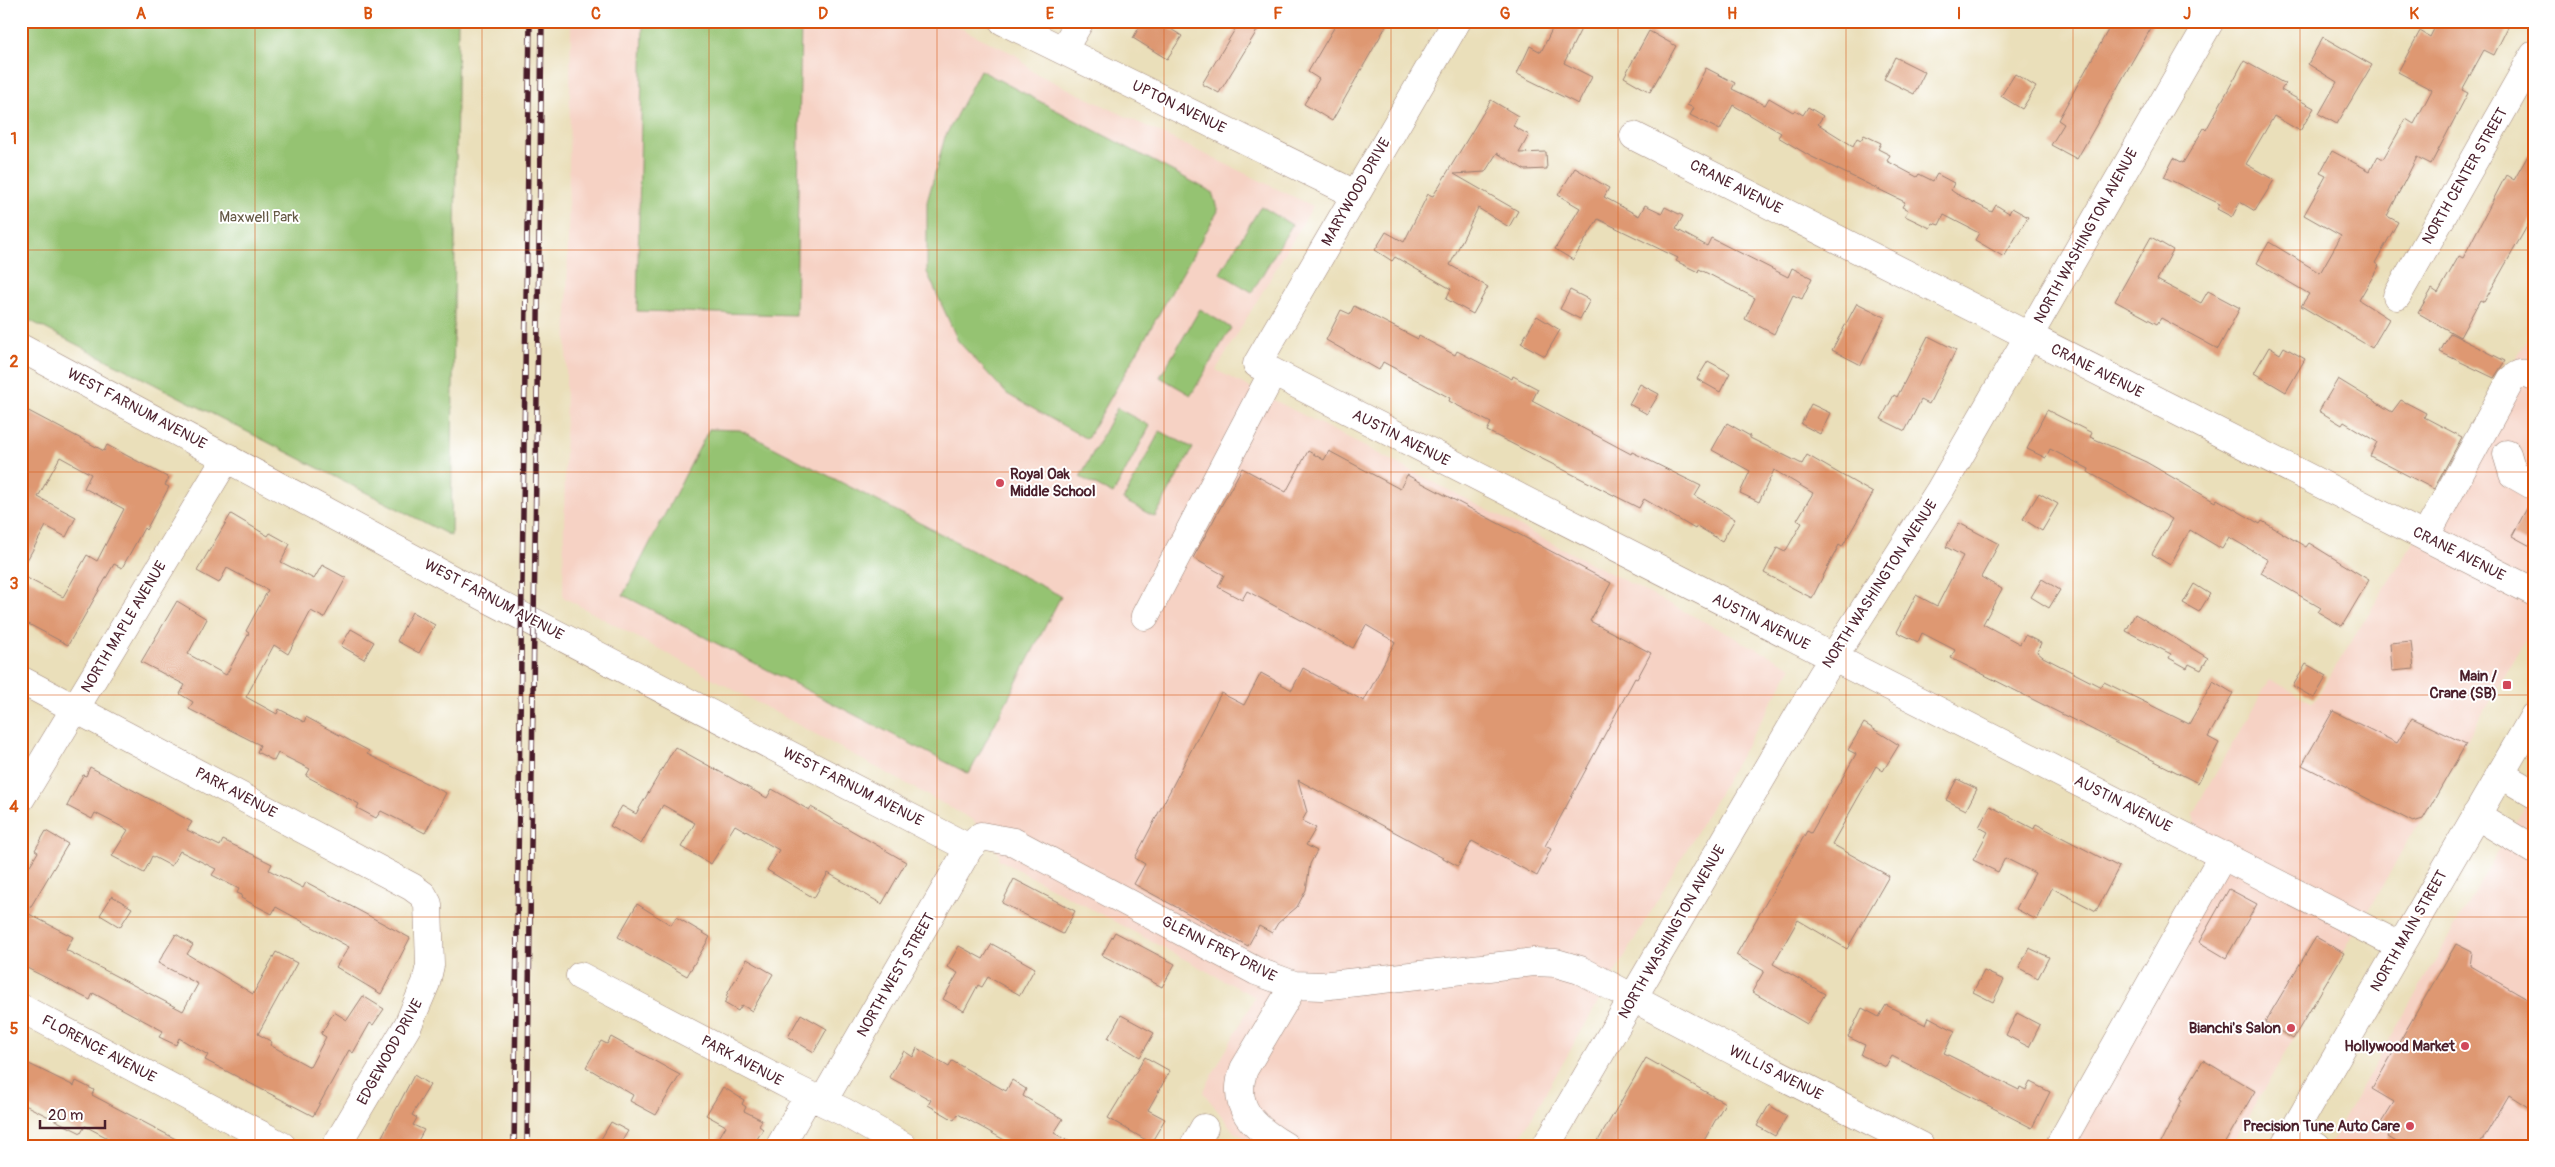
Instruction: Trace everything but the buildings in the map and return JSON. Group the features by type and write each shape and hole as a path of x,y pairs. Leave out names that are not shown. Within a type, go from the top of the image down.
{"street":[{"name":"UPTON AVENUE","path":"1002,21 1355,194"},
{"path":"1063,50 1080,21"},
{"name":"MARYWOOD DRIVE","path":"1144,616 1265,368 1355,194 1457,21"},
{"name":"NORTH WASHINGTON AVENUE","path":"1546,1146 1833,658 1940,490 2030,337 2210,21"},
{"name":"NORTH CENTER STREET","path":"2397,296 2534,55"},
{"name":"CRANE AVENUE","path":"1634,136 2534,592"},
{"name":"WEST FARNUM AVENUE","path":"21,348 486,597 969,848"},
{"name":"AUSTIN AVENUE","path":"1265,368 2400,946"},
{"path":"2425,537 2512,380 2517,374 2524,373 2534,377"},
{"path":"2507,454 2513,474 2534,486"},
{"name":"NORTH MAPLE AVENUE","path":"21,798 227,457"},
{"name":"PARK AVENUE","path":"21,680 412,887 423,895 428,904 429,923"},
{"name":"NORTH MAIN STREET","path":"2289,1139 2534,716"},
{"path":"2500,774 2534,794"},
{"path":"2476,815 2534,850"},
{"name":"GLENN FREY DRIVE","path":"969,848 981,836 1014,842 1256,971 1294,985 1321,986 1534,962 1556,963 1580,970 1633,998"},
{"name":"NORTH WEST STREET","path":"780,1146 816,1098 969,848"},
{"path":"2059,1146 2223,855"},
{"name":"EDGEWOOD DRIVE","path":"336,1146 408,1025 419,1001 430,965 429,923"},
{"name":"PARK AVENUE","path":"580,976 816,1098 903,1146"},
{"path":"1285,1146 1257,1125 1245,1112 1239,1098 1238,1084 1244,1068 1294,985"},
{"name":"WILLIS AVENUE","path":"1633,998 1913,1144"},
{"name":"FLORENCE AVENUE","path":"21,1008 282,1146"},
{"path":"2289,1139 2317,1146"}],"shaded area":[{"name":"Royal Oak Middle School","path":"571,21 946,21 1016,55 1033,72 1313,206 1216,370 1792,667 1515,1146 1259,1146 1234,1132 1203,1092 1255,997 998,859 1000,855 973,820 563,597"},
{"path":"2534,330 2534,625 2231,1146 2046,1146 2204,873 2193,813 2270,679 2313,703 2433,510 2509,369"},
{"path":"2534,789 2534,1146 2328,1146"}],"green space":[{"name":"Maxwell Park","path":"22,21 458,21 451,536 21,316"},
{"path":"643,21 801,21 796,315 637,311"},
{"path":"980,70 1212,192 1218,211 1087,439 1007,394 958,341 927,272 927,202 945,137"},
{"path":"1261,206 1292,225 1252,292 1220,273"},
{"path":"1200,309 1231,328 1191,395 1160,377"},
{"path":"1117,408 1150,426 1113,494 1080,477"},
{"path":"709,429 740,430 1061,596 969,774 623,595"},
{"path":"1160,431 1193,448 1155,517 1123,500"}],"railway":[{"path":"514,1146 530,21"},
{"path":"527,1146 542,21"}],"place":[{"name":"Royal Oak Middle School","path":"1000,483"},
{"name":"Main / Crane (SB)","path":"2507,685"},
{"name":"Bianchi's Salon","path":"2291,1028"},
{"name":"Hollywood Market","path":"2465,1046"},
{"name":"Precision Tune Auto Care","path":"2410,1126"}]}
